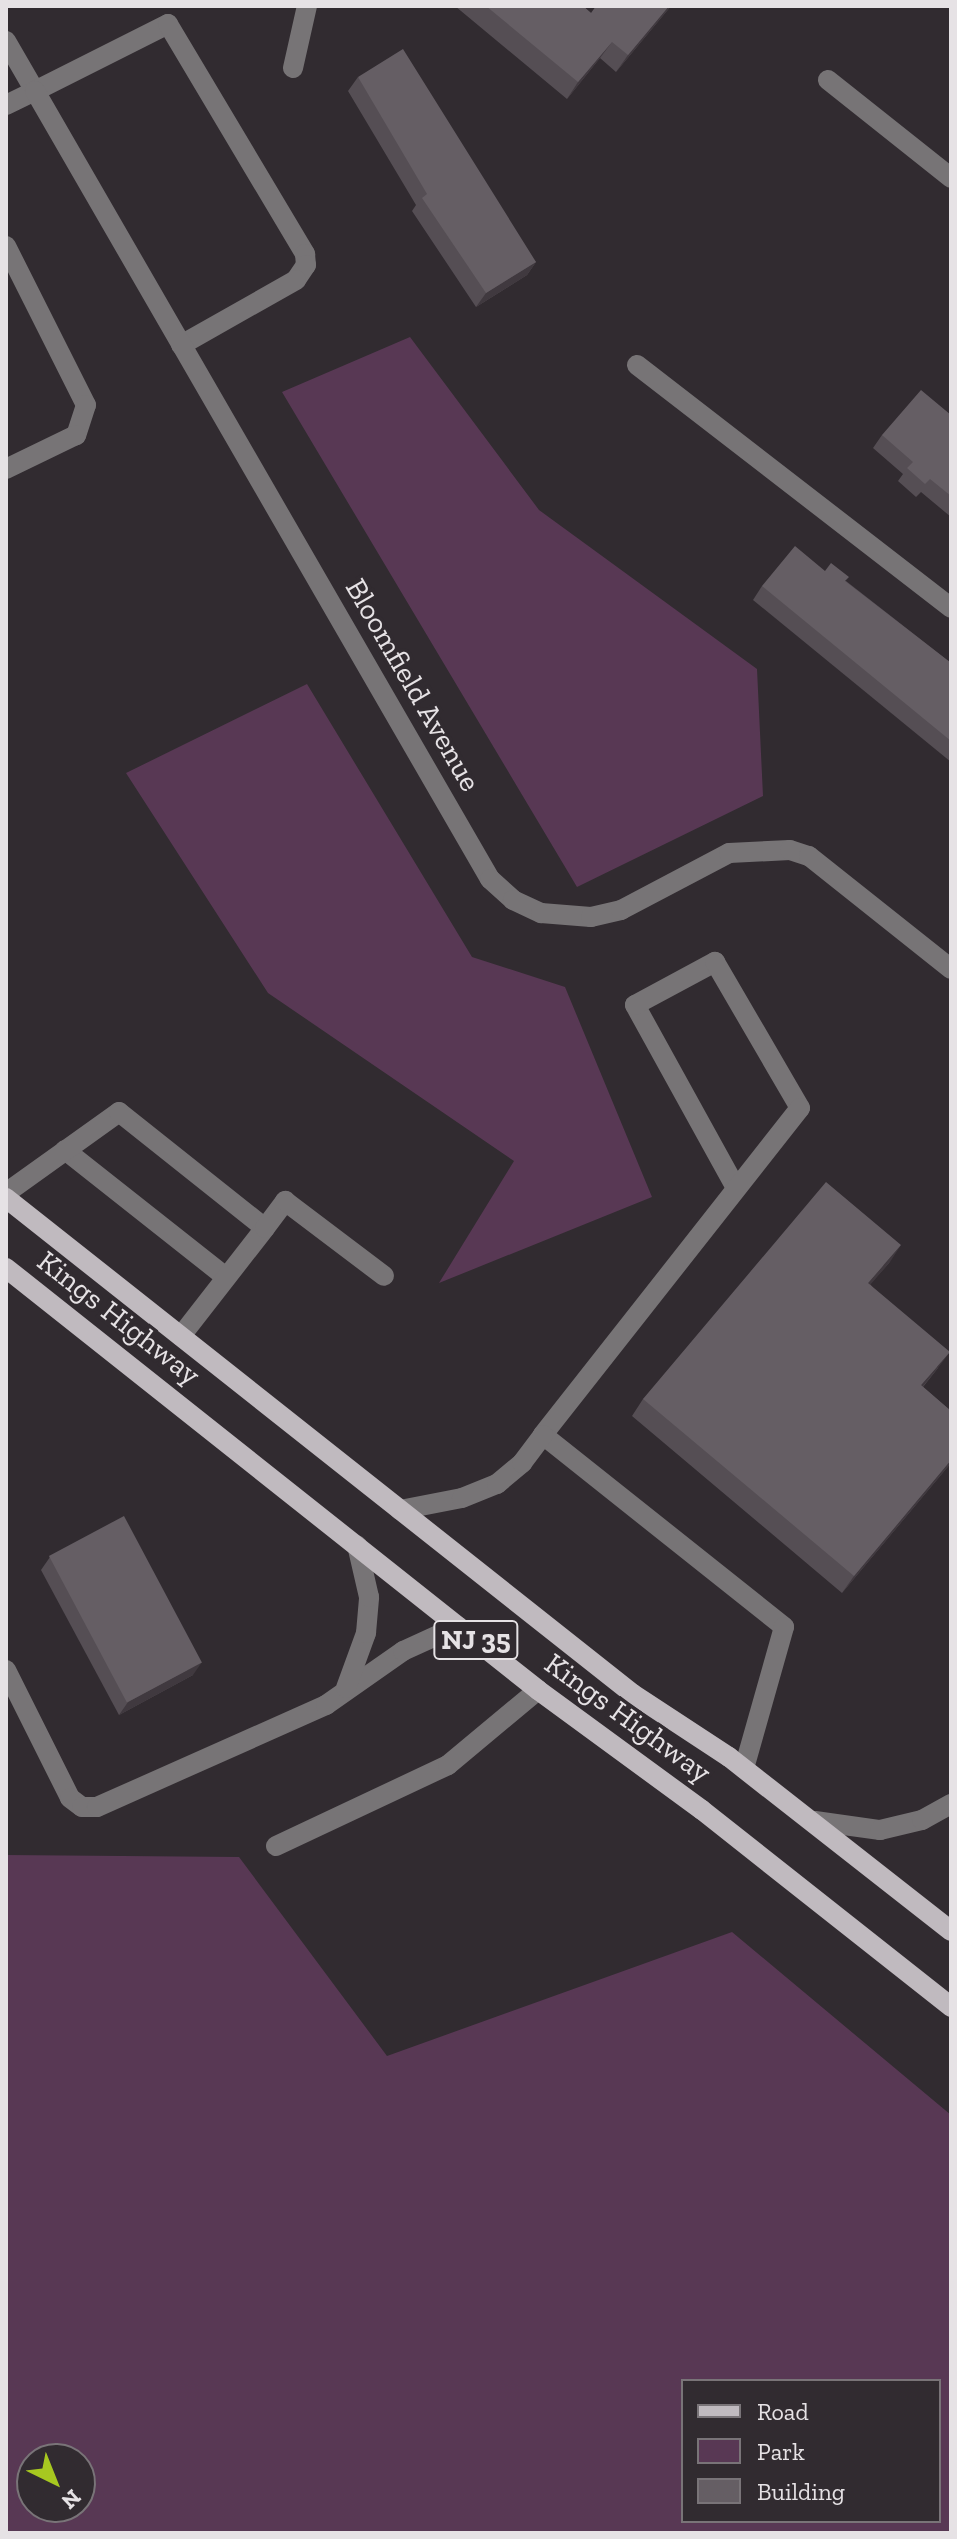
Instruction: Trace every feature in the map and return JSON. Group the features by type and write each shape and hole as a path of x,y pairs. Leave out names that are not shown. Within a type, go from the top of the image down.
{"main road":[{"name":"Kings Highway","path":"6,1196 633,1694 744,1768 951,1931"},
{"name":"Kings Highway","path":"6,1268 538,1690 702,1810 951,2007"}],"street":[{"path":"293,68 307,6"},
{"path":"6,105 168,24 305,254 303,274 181,345"},
{"name":"Bloomfield Avenue","path":"6,41 490,879 513,900 541,913 591,917 621,910 729,853 790,850 809,856 951,969"},
{"path":"828,80 951,178"},
{"path":"6,246 86,405 76,435 6,469"},
{"path":"637,365 951,608"},
{"path":"400,1510 462,1498 497,1484 522,1463 800,1108 715,962 635,1005 736,1188"},
{"path":"6,1196 119,1112 265,1228"},
{"path":"65,1150 226,1277"},
{"path":"181,1336 285,1201 384,1276"},
{"path":"543,1435 784,1627 744,1768"},
{"path":"346,1688 357,1666 369,1597 357,1545"},
{"path":"6,1670 70,1798 82,1807 97,1807 326,1705 346,1688 403,1651 458,1626"},
{"path":"276,1846 448,1765 538,1690"},
{"path":"815,1821 880,1830 922,1820 951,1804"}],"green space":[{"path":"410,337 539,510 757,669 763,796 577,887 282,392"},
{"path":"307,684 472,957 565,987 652,1197 439,1283 514,1161 268,993 126,773"},
{"path":"6,1855 239,1857 387,2056 732,1932 951,2115 951,2533 6,2533"}],"building":[{"path":"486,6 583,6 591,13 596,6 669,6 628,55 612,42 578,82"},
{"path":"403,49 536,262 486,293 422,198 427,194 358,77"},
{"path":"921,390 951,415 951,496 930,479 925,484 907,468 913,462 882,435"},
{"path":"795,546 825,571 831,563 849,577 845,581 951,663 951,741 762,586"},
{"path":"826,1182 901,1245 868,1283 950,1352 921,1385 951,1411 951,1460 854,1576 643,1399"},
{"path":"124,1516 202,1663 127,1702 49,1556"}]}
